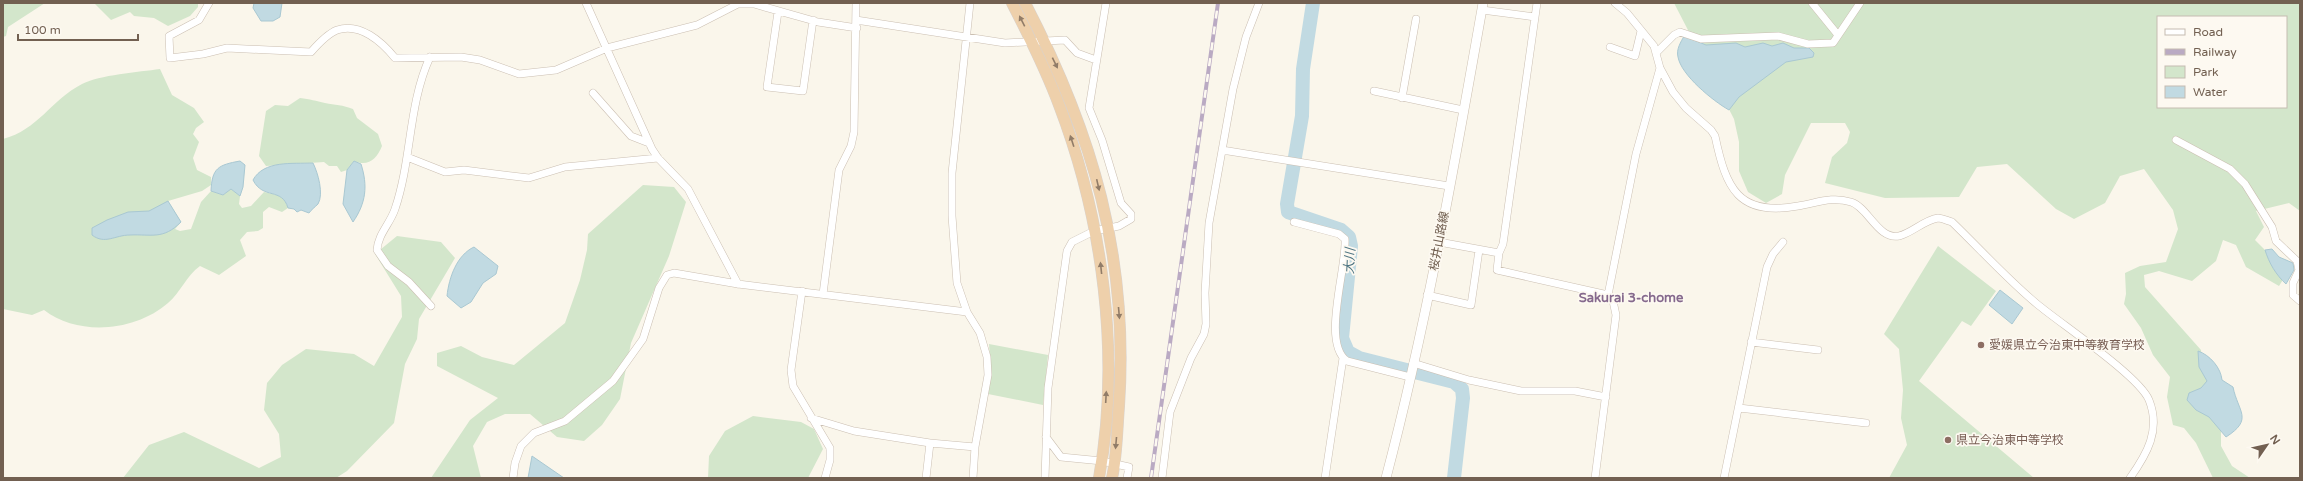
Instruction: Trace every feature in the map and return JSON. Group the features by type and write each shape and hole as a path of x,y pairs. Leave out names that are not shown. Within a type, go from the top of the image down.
{"highway":[{"path":"1012,3 1032,41 1067,125 1078,162 1094,231 1106,323 1108,366 1102,461 1099,478"},
{"path":"1025,3 1070,97 1092,160 1108,228 1118,293 1122,366 1112,478"}],"main road":[{"name":"桜井山路線","path":"1386,478 1403,412 1439,242 1483,6"}],"street":[{"path":"209,3 199,20 169,36 170,58 203,54 227,48 311,52 325,37 337,30 348,29 358,30 376,38 394,58 461,57 480,60 519,74 535,74 556,70 608,48 697,25 738,4 754,4 778,12 857,28"},
{"path":"586,3 608,48 650,144 658,158 688,189 738,284"},
{"path":"823,294 838,170 851,146 854,132 857,28 856,3"},
{"path":"970,3 952,173 952,216 957,283 966,312 980,333 987,357 988,376 986,394 975,447 973,478"},
{"path":"1045,478 1046,437 1052,354 1067,251 1072,242 1094,231 1127,223 1131,214 1121,203 1089,108 1106,3"},
{"path":"1162,478 1170,412 1191,358 1204,334 1206,324 1204,293 1209,223 1235,82 1246,37 1259,3"},
{"path":"1537,3 1503,244 1499,253 1497,270 1608,295 1613,301 1616,315 1595,478"},
{"path":"1615,3 1654,46 1660,68 1673,92 1686,108 1711,130 1715,136 1725,177 1736,193 1750,204 1767,210 1798,206 1832,198 1853,202 1886,234 1898,236 1938,218 1952,222 2036,304 2134,380 2149,399 2153,417 2152,438 2146,454 2130,478"},
{"path":"1812,3 1838,35"},
{"path":"1656,53 1674,34 1680,32 1701,39 1778,36 1808,44 1833,43 1860,3"},
{"path":"1483,6 1535,17"},
{"path":"778,12 767,87 803,91 813,20"},
{"path":"1402,98 1416,19"},
{"path":"856,20 1005,43 1065,40 1077,53 1096,60"},
{"path":"1610,47 1635,56 1641,31"},
{"path":"430,57 421,76 407,157 395,209 378,239 377,250 388,266 409,282 431,306"},
{"path":"1608,295 1636,154 1660,68"},
{"path":"1374,91 1463,110"},
{"path":"593,93 631,136 650,144"},
{"path":"2176,140 2230,169 2245,184 2272,227 2276,240 2297,261 2299,270 2293,283 2293,295 2300,301"},
{"path":"1222,150 1449,186"},
{"path":"407,157 444,172 464,170 529,178 565,167 658,158"},
{"path":"1294,222 1339,234 1345,239 1335,336 1342,358 1324,478"},
{"path":"1439,242 1499,253"},
{"path":"1724,478 1767,267 1772,254 1783,242"},
{"path":"1427,296 1471,305 1479,250"},
{"path":"513,478 514,463 521,446 534,433 565,421 613,381 643,339 659,288 667,275 674,273 738,284 966,312"},
{"path":"802,291 791,370 793,386 830,448 830,460 825,478"},
{"path":"1752,342 1818,350"},
{"path":"1342,358 1347,361 1410,378"},
{"path":"1413,363 1469,380 1521,391 1575,392 1606,396"},
{"path":"1739,408 1866,423"},
{"path":"811,418 854,431 930,443 975,447"},
{"path":"1046,437 1061,457 1102,461 1129,467 1127,478"},
{"path":"926,478 930,443"}],"green space":[{"path":"3,3 45,3 8,27 6,36 3,37"},
{"path":"94,3 198,3 198,7 190,16 168,26 154,18 134,16 130,12 111,20"},
{"path":"1674,3 2300,3 2300,211 2289,203 2256,211 2264,227 2255,240 2272,257 2284,278 2279,286 2246,267 2236,245 2223,240 2216,261 2192,281 2159,271 2144,275 2145,287 2201,350 2203,366 2221,423 2221,446 2232,466 2250,478 2213,478 2196,443 2184,428 2173,425 2167,397 2170,377 2153,355 2141,328 2124,304 2126,294 2125,273 2140,266 2166,262 2178,229 2173,210 2144,169 2120,176 2105,203 2074,219 2056,209 2007,164 1977,167 1959,197 1885,198 1825,183 1832,157 1847,143 1850,132 1845,123 1811,123 1785,175 1782,194 1766,203 1748,192 1739,171 1739,142 1734,119"},
{"path":"160,69 172,95 194,108 204,122 196,128 193,134 199,142 193,158 197,170 211,177 211,185 202,191 168,201 181,222 175,229 180,231 191,229 201,202 211,191 223,195 231,189 240,196 239,204 242,208 251,206 264,192 269,193 283,198 288,208 282,212 269,207 263,212 263,228 258,231 247,232 240,240 246,256 219,275 200,266 191,274 173,299 155,312 140,320 124,325 90,327 58,319 44,310 32,315 3,309 3,139 26,129 62,98 82,84 98,78"},
{"path":"300,98 353,109 357,118 378,134 382,146 375,158 364,163 354,161 347,170 341,172 337,166 329,166 324,162 266,166 259,156 266,111 275,105 288,106"},
{"path":"643,185 674,187 686,202 669,256 631,343 620,399 602,425 584,441 557,437 530,414 505,414 487,422 473,446 481,478 431,478 470,420 498,398 437,366 437,353 461,346 482,357 514,365 565,323 580,280 587,250 588,234"},
{"path":"397,236 441,242 455,258 419,319 417,339 405,364 394,423 347,471 336,478 123,478 149,445 184,432 259,468 281,457 279,434 264,410 267,383 282,365 306,349 354,354 374,366 402,317 401,296 375,254"},
{"path":"1938,246 1996,291 1971,326 1962,321 1919,381 2034,478 1889,478 1907,445 1901,418 1903,390 1899,349 1884,334"},
{"path":"989,344 1048,355 1043,405 983,393 990,360"},
{"path":"753,416 801,422 814,429 823,449 808,478 708,478 709,456 725,431"}],"water":[{"path":"254,3 282,3 280,17 273,21 261,21 253,8"},
{"path":"1684,36 1706,45 1736,43 1745,47 1763,43 1772,46 1783,43 1794,48 1809,48 1814,53 1813,57 1786,62 1739,97 1729,110 1699,87 1685,72 1680,64 1678,51"},
{"path":"240,161 245,165 243,187 240,196 231,189 223,195 211,191 215,172 221,166"},
{"path":"354,161 361,164 365,187 361,208 353,222 343,204 347,170"},
{"path":"313,163 317,172 320,200 309,213 301,210 297,212 294,209 288,208 281,198 277,195 262,190 253,180 264,169 271,166 279,164"},
{"path":"168,201 181,222 175,228 163,234 125,235 106,239 97,238 92,235 92,228 107,220 128,212 149,211"},
{"path":"474,247 498,266 496,274 483,283 471,302 461,308 447,296 448,289 455,267 463,255"},
{"path":"2272,249 2279,257 2293,263 2294,270 2286,284 2276,273 2265,250"},
{"path":"2000,290 2023,308 2012,324 1989,305"},
{"path":"2198,351 2214,362 2220,371 2222,380 2233,387 2242,415 2242,420 2235,431 2226,437 2209,417 2196,410 2187,400 2189,393 2201,388 2207,381 2199,367"},
{"path":"532,456 564,478 528,478"}],"waterway":[{"name":"大川","path":"1313,3 1303,69 1302,116 1287,204 1288,212 1341,230 1349,237 1351,246 1342,338 1348,352 1359,358 1454,382 1462,389 1463,398 1454,478"}],"railway":[{"path":"1151,478 1218,3"}],"place":[{"name":"愛媛県立今治東中等教育学校","path":"1981,345"},
{"name":"県立今治東中等学校","path":"1948,440"}],"district":[{"name":"Sakurai 3-chome","path":"1631,297"}]}
